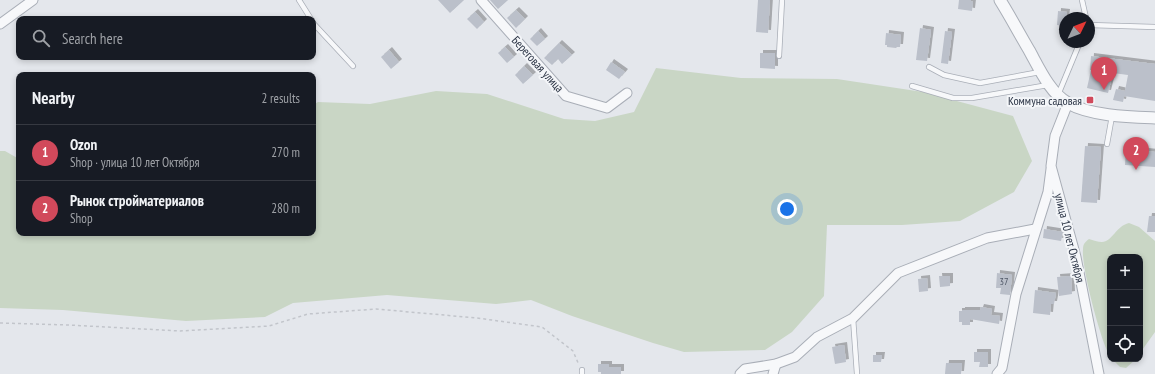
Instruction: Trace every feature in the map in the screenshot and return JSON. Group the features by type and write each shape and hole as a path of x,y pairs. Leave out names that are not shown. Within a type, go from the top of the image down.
{"street":[{"path":"0,24 33,0"},
{"name":"Береговая улица","path":"481,0 566,96 606,108 627,93"},
{"path":"1000,0 1041,72 1058,95 1068,103 1077,108 1112,115 1155,118"},
{"name":"улица 10 лет Октября","path":"1068,103 1055,136 1051,166 1076,258 1099,374"},
{"path":"1001,372 1016,294 1035,229 1048,192 1051,166"},
{"path":"740,374 744,370 776,364 795,357 817,337 853,318 898,273 987,238 1035,229"},
{"path":"773,374 776,364"}],"lane":[{"path":"299,0 309,16"},
{"path":"779,56 782,0"},
{"path":"1082,0 1085,12"},
{"path":"1095,25 1155,27"},
{"path":"316,26 353,66"},
{"path":"1058,95 1078,48"},
{"path":"929,67 944,75 980,83 1041,72"},
{"path":"912,86 953,98 972,98 1050,85"},
{"path":"1107,144 1112,115"},
{"path":"853,318 857,374"}],"path":[{"path":"0,323 69,324 180,331 269,326 308,314 376,309 477,318 542,327 573,351 582,372"}],"green space":[{"path":"656,68 741,78 837,79 923,92 1013,116 1032,161 1014,192 960,221 902,225 827,225 824,296 792,332 765,350 684,352 572,316 531,300 496,304 387,295 293,303 265,317 186,321 63,310 0,308 0,151 5,151 16,157 16,236 316,236 316,103 318,102 370,104 436,91 487,94 564,119 595,121 634,112"},
{"path":"1129,223 1139,227 1155,241 1155,332 1143,349 1143,254 1107,254 1107,350 1088,287 1083,258 1083,247 1084,243 1089,239 1100,242 1109,239"},
{"path":"1115,362 1133,362 1126,368 1120,367"}],"building":[{"path":"438,0 464,0 450,13"},
{"path":"490,0 508,0 498,9"},
{"path":"758,0 770,0 768,33 756,32"},
{"path":"959,0 971,0 973,2 972,11 958,9"},
{"path":"516,10 525,19 516,28 507,18"},
{"path":"1058,11 1067,12 1059,12 1059,25 1057,25"},
{"path":"475,12 484,22 477,29 467,19"},
{"path":"920,28 931,30 927,61 916,60"},
{"path":"538,31 545,39 537,46 530,39"},
{"path":"945,31 952,32 948,64 941,63"},
{"path":"886,33 901,35 900,47 887,47 887,45 885,45"},
{"path":"559,43 572,55 562,64 558,59 552,65 544,58"},
{"path":"505,47 514,57 507,63 498,53"},
{"path":"389,50 399,62 391,69 381,57"},
{"path":"760,53 775,53 775,69 760,68"},
{"path":"1091,56 1155,64 1155,101 1124,96 1128,75 1113,73 1108,93 1087,88 1091,70"},
{"path":"611,62 625,72 619,79 606,70"},
{"path":"524,66 533,75 523,84 515,75"},
{"path":"1116,89 1125,91 1123,102 1113,100"},
{"path":"1085,146 1101,147 1097,203 1081,202"},
{"path":"1126,149 1155,152 1155,167 1125,165"},
{"path":"1149,216 1155,216 1155,232 1147,232"},
{"path":"1044,229 1063,232 1061,241 1043,238"},
{"path":"997,273 1012,275 1010,295 1000,294 1001,288 996,288"},
{"path":"939,276 950,276 950,286 940,287"},
{"path":"1071,276 1072,294 1059,296 1057,277"},
{"path":"927,278 928,291 919,292 918,279"},
{"path":"1035,290 1056,293 1054,304 1051,304 1050,315 1033,313"},
{"path":"981,307 992,309 991,315 1000,316 999,324 970,319 970,325 962,325 962,322 959,322 959,311 980,310"},
{"path":"844,345 846,362 835,364 832,347"},
{"path":"974,352 988,352 988,367 979,367 980,362 974,362"},
{"path":"873,355 882,355 881,362 873,362"},
{"path":"946,363 962,363 961,374 945,374"},
{"path":"598,364 609,364 609,367 621,367 621,374 601,374 601,372 598,372"}],"place":[{"name":"Ozon","path":"1104,90"},
{"name":"Коммуна садовая","path":"1090,100"},
{"name":"Рынок стройматериалов","path":"1136,170"}]}
